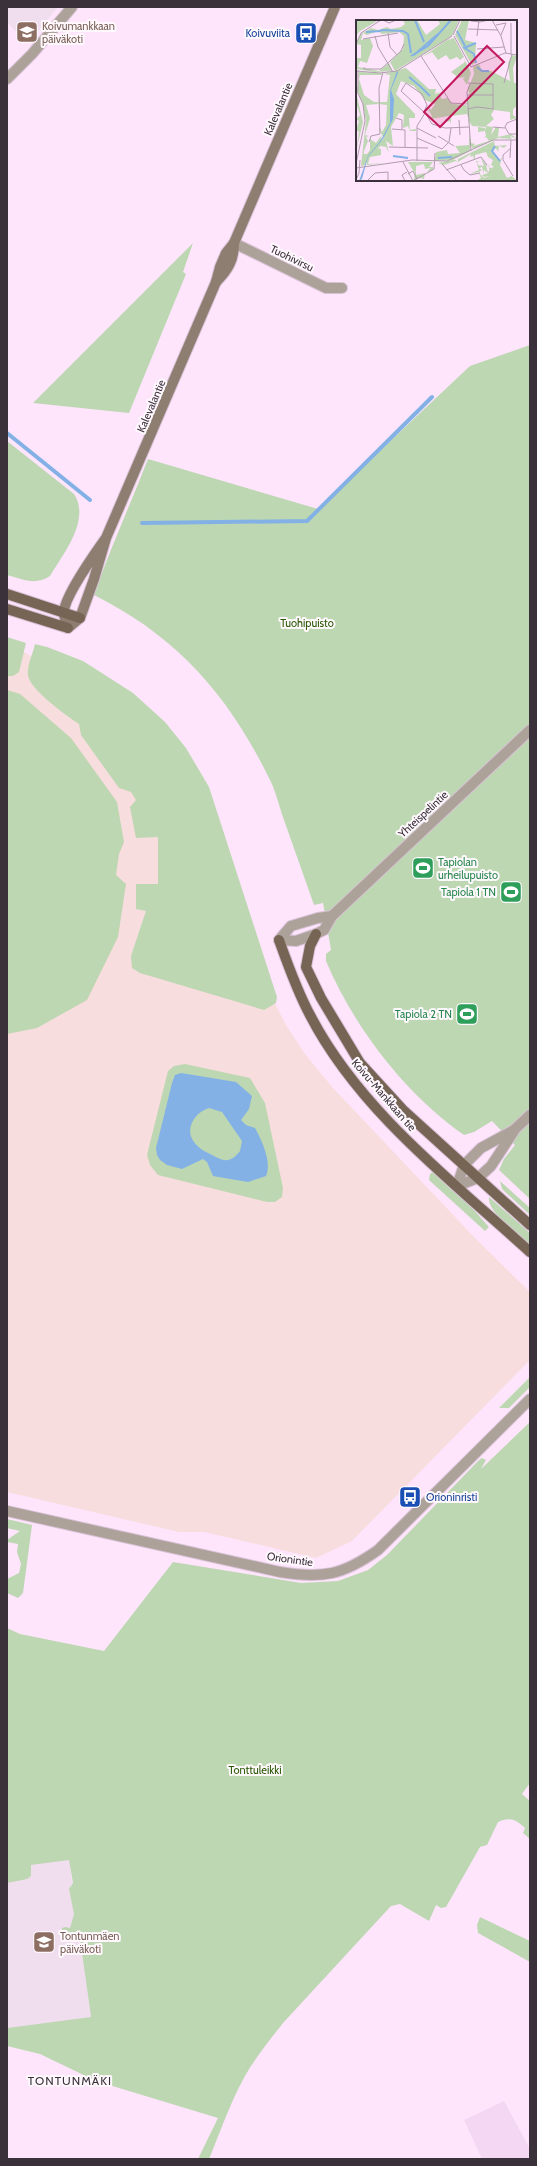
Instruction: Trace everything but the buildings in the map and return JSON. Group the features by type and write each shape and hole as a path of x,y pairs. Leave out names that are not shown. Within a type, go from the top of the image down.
{"main road":[{"name":"Kalevalantie","path":"80,618 94,579 106,538 216,282 220,266 226,253 234,243 335,7"},
{"name":"Kalevalantie","path":"64,612 82,573 106,538"},
{"path":"7,594 80,618 68,628"},
{"path":"7,609 68,628"},
{"path":"64,612 68,628"},
{"name":"Koivu-Mankkaan tie","path":"316,934 310,946 306,967 321,998 360,1063 383,1090 403,1110 530,1225"},
{"name":"Koivu-Mankkaan tie","path":"278,940 310,1016 328,1046 386,1119 530,1252"}],"street":[{"path":"7,79 32,54 72,7"},
{"name":"Tuohivirsu","path":"234,243 326,288 342,288"},
{"name":"Yhteispelintie","path":"278,940 296,941 324,930 332,916 530,730"},
{"path":"278,940 291,926 318,918 332,916"},
{"path":"458,1186 464,1165 481,1148 514,1130 530,1115"},
{"path":"458,1186 478,1178 496,1160 514,1130"},
{"name":"Orionintie","path":"7,1511 280,1572 300,1575 333,1574 358,1564 378,1550 530,1399"}],"shaded area":[{"name":"Koivumankkaan päiväkoti","path":"7,7 58,7 30,41 26,42 7,22"},
{"path":"7,645 21,650 59,673 267,988 286,1025 305,1054 333,1088 474,1237 530,1292 530,1360 352,1541 316,1558 204,1532 179,1532 7,1492"},
{"name":"Tontunmäen päiväkoti","path":"69,1859 91,2018 7,2028 7,1869"},
{"path":"504,2101 530,2149 530,2159 482,2159 464,2120"}],"green space":[{"path":"193,243 183,272 186,274 129,413 33,403"},
{"name":"Tuohipuisto","path":"530,345 530,1199 499,1170 504,1159 515,1145 492,1121 474,1132 464,1135 443,1119 402,1080 366,1034 351,1010 326,961 326,954 331,950 323,903 314,905 276,794 254,750 237,722 198,672 176,650 151,630 124,612 94,595 148,459 318,509 470,366"},
{"path":"7,441 74,494 78,504 79,515 77,526 68,547 50,576 39,581 28,581 7,575"},
{"path":"7,637 26,643 19,672 13,676 7,676"},
{"path":"35,644 83,661 133,693 165,722 186,748 209,787 277,997 276,1003 264,1010 140,973 132,968 131,956 146,911 136,909 136,884 158,884 158,837 136,838 130,807 136,800 131,792 119,788 81,735 79,724 41,695 30,681 28,667"},
{"path":"7,690 20,694 71,738 117,802 124,842 119,854 116,875 126,884 118,937 87,1000 37,1028 7,1034"},
{"path":"185,1064 250,1078 265,1103 283,1188 282,1197 275,1202 267,1202 158,1175 150,1165 147,1155 168,1071 174,1066"},
{"path":"434,1171 464,1199 489,1227 485,1231 429,1180 430,1174"},
{"path":"500,1181 530,1208 530,1215 502,1189"},
{"path":"489,1197 530,1233 530,1245 498,1216 489,1203"},
{"path":"530,1377 530,1387 509,1408 499,1408"},
{"name":"Tonttuleikki","path":"530,1422 530,1783 522,1794 530,1801 530,1839 523,1833 525,1828 519,1823 509,1819 498,1822 487,1845 480,1847 446,1907 441,1908 436,1905 429,1921 400,1904 391,1906 283,2023 251,2066 228,2111 209,2159 198,2159 218,2118 96,2081 40,2054 7,2046 7,2028 91,2017 79,1932 74,1940 64,1938 62,1934 62,1928 70,1928 74,1914 69,1889 73,1883 69,1860 31,1865 31,1876 27,1879 7,1883 7,1628 20,1634 104,1651 173,1562 301,1583 338,1581 368,1570 387,1555 479,1460 482,1458 486,1460 481,1469"},
{"path":"7,1519 32,1525 23,1593 18,1598 7,1593 7,1579 19,1573 21,1564 17,1552 18,1544 7,1542 7,1540 20,1531 7,1528"},
{"path":"480,1917 530,1941 530,1962 478,1933 477,1925"}],"water":[{"path":"181,1073 236,1082 252,1096 249,1109 241,1120 246,1125 255,1128 261,1139 268,1164 266,1176 248,1182 213,1176 207,1162 203,1159 182,1169 167,1165 160,1160 157,1155 156,1148 175,1075","holes":["209,1108 222,1112 242,1141 240,1151 233,1158 226,1160 222,1160 205,1152 194,1142 190,1132 192,1122 199,1113"]}],"waterway":[{"path":"142,523 307,521 432,397"},
{"path":"7,433 90,500"}],"place":[{"name":"Koivumankkaan päiväkoti","path":"27,32"},
{"name":"Koivuviita","path":"306,33"},
{"name":"Tapiolan urheilupuisto","path":"423,868"},
{"name":"Tapiola 1 TN","path":"511,892"},
{"name":"Tapiola 2 TN","path":"467,1014"},
{"name":"Orioninristi","path":"410,1497"},
{"name":"Tontunmäen päiväkoti","path":"44,1942"}],"district":[{"name":"TONTUNMÄKI","path":"70,2081"}]}
